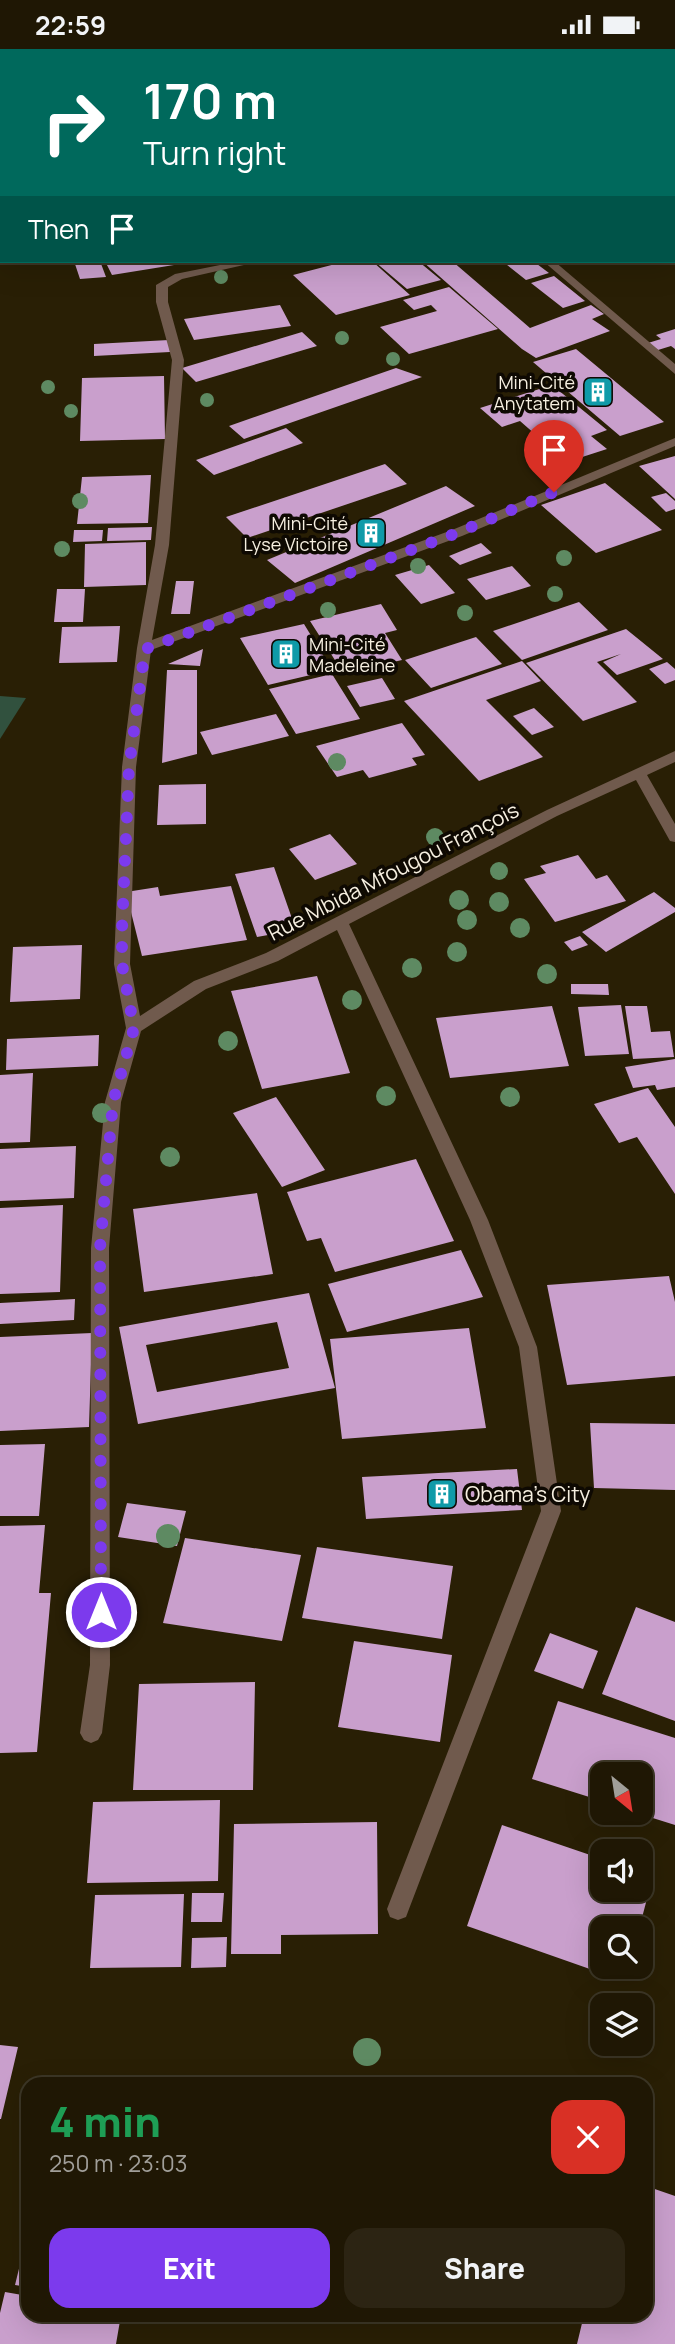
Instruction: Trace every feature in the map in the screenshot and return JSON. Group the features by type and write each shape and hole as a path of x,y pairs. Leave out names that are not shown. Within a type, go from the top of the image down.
{"street":[{"path":"91,1734 100,1665 100,1248 113,1102 134,1028 122,964 129,767 162,545 178,360 176,342 160,296 162,285 179,276 246,263"},
{"path":"550,263 675,370"},
{"path":"145,649 457,533 675,442"},
{"name":"Rue Mbida Mfougou François","path":"134,1028 200,985 272,957 552,813 675,756"},
{"path":"639,773 675,837"},
{"path":"341,923 479,1220 528,1347 551,1511 398,1909"}],"green space":[{"path":"0,696 26,698 0,739"}],"building":[{"path":"75,263 101,263 106,277 80,279"},
{"path":"106,263 174,265 112,275"},
{"path":"339,263 374,263 410,295 336,315 293,275"},
{"path":"376,263 420,263 441,280 407,289"},
{"path":"424,263 454,263 530,328 591,305 604,314 592,319 610,331 536,358 522,349"},
{"path":"505,263 536,263 549,273 526,280"},
{"path":"554,276 585,301 563,308 531,283"},
{"path":"449,287 498,329 409,354 380,327 437,311 431,305 414,310 403,300"},
{"path":"280,305 291,326 194,340 184,319"},
{"path":"675,329 675,349 671,346 658,350 648,343 661,339 656,335"},
{"path":"302,332 317,346 196,382 182,368"},
{"path":"169,340 170,352 94,356 94,344"},
{"name":"Mini-Cité Anytatem","path":"576,349 664,422 620,436 533,362"},
{"path":"396,368 422,377 244,439 229,426"},
{"path":"164,376 165,439 80,441 82,378"},
{"path":"552,385 607,430 591,436 607,449 576,459 561,446 552,449 520,421 502,427 480,408"},
{"path":"286,428 303,443 214,475 196,460"},
{"path":"675,456 675,499 639,466"},
{"path":"385,464 407,484 247,538 226,517"},
{"path":"151,475 148,523 77,524 82,477"},
{"path":"605,483 662,530 596,553 541,505"},
{"name":"Mini-Cité Lyse Victoire","path":"446,486 475,506 295,583 267,560"},
{"path":"666,493 675,501 675,509 666,512 651,497"},
{"path":"152,527 151,540 107,541 108,528"},
{"path":"74,530 103,530 102,541 73,542"},
{"path":"146,542 146,585 84,587 85,544"},
{"path":"481,543 492,553 460,565 449,556"},
{"path":"429,565 455,593 421,604 395,575"},
{"path":"512,566 531,586 486,600 467,579"},
{"path":"176,581 194,581 190,614 171,614"},
{"path":"57,589 85,589 83,622 54,622"},
{"path":"579,602 608,630 522,660 493,631"},
{"path":"381,604 397,630 385,633 402,660 363,669 360,664 340,668 310,621"},
{"name":"Mini-Cité Madeleine","path":"304,624 332,670 268,685 240,638"},
{"path":"120,626 117,662 59,663 62,627"},
{"path":"626,629 663,659 617,675 603,662 621,654 597,662 637,702 583,721 526,663"},
{"path":"476,637 502,664 431,688 405,660"},
{"path":"203,649 200,666 168,664"},
{"path":"522,661 541,681 486,700 543,757 479,781 404,701"},
{"path":"667,662 675,669 675,680 665,684 649,669"},
{"path":"167,670 197,670 197,754 162,763"},
{"path":"332,674 360,719 296,734 269,689"},
{"path":"382,678 395,699 360,707 347,686"},
{"path":"534,708 554,727 532,735 513,716"},
{"path":"276,714 289,736 212,755 200,732"},
{"path":"402,723 425,755 412,758 417,765 369,778 363,770 337,777 316,746"},
{"path":"206,784 206,824 157,825 159,785"},
{"path":"330,834 357,864 315,880 289,849"},
{"path":"578,855 596,879 607,875 626,901 555,922 524,879 546,873 540,866"},
{"path":"274,867 296,930 257,937 235,874"},
{"path":"231,886 247,940 142,956 126,892 158,887 160,896"},
{"path":"654,892 675,908 675,912 606,952 582,932"},
{"path":"580,936 588,945 572,951 564,942"},
{"path":"82,945 80,999 10,1002 13,947"},
{"path":"317,976 350,1073 262,1089 231,991"},
{"path":"571,984 608,984 609,995 571,994"},
{"path":"621,1005 629,1054 585,1056 578,1007"},
{"path":"552,1006 569,1066 450,1078 436,1018"},
{"path":"625,1006 647,1006 651,1032 670,1031 674,1057 633,1059"},
{"path":"99,1035 98,1066 6,1070 7,1039"},
{"path":"675,1059 675,1087 657,1090 655,1085 633,1088 625,1067"},
{"path":"33,1073 30,1142 0,1143 0,1075"},
{"path":"648,1088 675,1127 675,1194 637,1137 619,1143 594,1104"},
{"path":"276,1097 325,1170 282,1187 233,1113"},
{"path":"76,1146 74,1198 0,1201 0,1149"},
{"path":"416,1159 454,1241 335,1272 321,1238 307,1241 287,1192"},
{"path":"257,1193 273,1274 144,1292 133,1209"},
{"path":"63,1205 60,1292 0,1294 0,1208"},
{"path":"461,1250 483,1297 347,1332 328,1284"},
{"path":"669,1276 675,1302 675,1376 567,1385 547,1285"},
{"path":"309,1293 335,1388 138,1424 119,1327","holes":["277,1322 289,1368 157,1392 146,1345"]},
{"path":"75,1299 74,1320 0,1324 0,1303"},
{"path":"469,1328 486,1428 342,1439 330,1339"},
{"path":"92,1333 89,1427 0,1431 0,1337"},
{"path":"590,1423 675,1424 675,1490 594,1488"},
{"path":"45,1444 39,1516 0,1516 0,1445"},
{"name":"Obama's City","path":"517,1469 522,1510 366,1519 362,1477"},
{"path":"127,1503 186,1511 177,1546 118,1537"},
{"path":"45,1525 39,1593 51,1593 37,1752 0,1753 0,1526"},
{"path":"185,1538 301,1555 282,1641 163,1623"},
{"path":"317,1547 453,1566 442,1639 302,1618"},
{"path":"636,1607 675,1622 675,1721 602,1694"},
{"path":"550,1633 598,1651 583,1689 534,1671"},
{"path":"354,1641 452,1655 440,1742 338,1727"},
{"path":"255,1682 253,1790 133,1790 139,1684"},
{"path":"558,1701 675,1738 675,1825 653,1818 653,1762 590,1762 590,1797 532,1779"},
{"path":"220,1800 218,1881 87,1883 93,1802"},
{"path":"377,1822 378,1934 281,1935 281,1954 231,1954 234,1824"},
{"path":"502,1825 590,1855 590,1902 646,1902 642,1916 590,1916 590,1969 467,1926"},
{"path":"192,1893 224,1893 222,1922 191,1922"},
{"path":"184,1894 181,1967 90,1968 95,1895"},
{"path":"227,1937 226,1967 191,1968 192,1938"},
{"path":"0,2045 18,2047 1,2119 0,2119"},
{"path":"653,2188 675,2196 675,2344 577,2344 582,2322 653,2322"},
{"path":"21,2261 21,2286 15,2285"},
{"path":"5,2292 21,2295 21,2322 120,2322 116,2344 0,2344 0,2313"}],"place":[{"name":"Mini-Cité Anytatem","path":"598,392"},
{"name":"Mini-Cité Lyse Victoire","path":"371,533"},
{"name":"Mini-Cité Madeleine","path":"286,654"},
{"name":"Obama's City","path":"442,1494"}],"route":[{"path":"101,1612 100,1248 113,1102 134,1028 122,964 123,883 129,767 145,649 457,533 554,492"}]}
